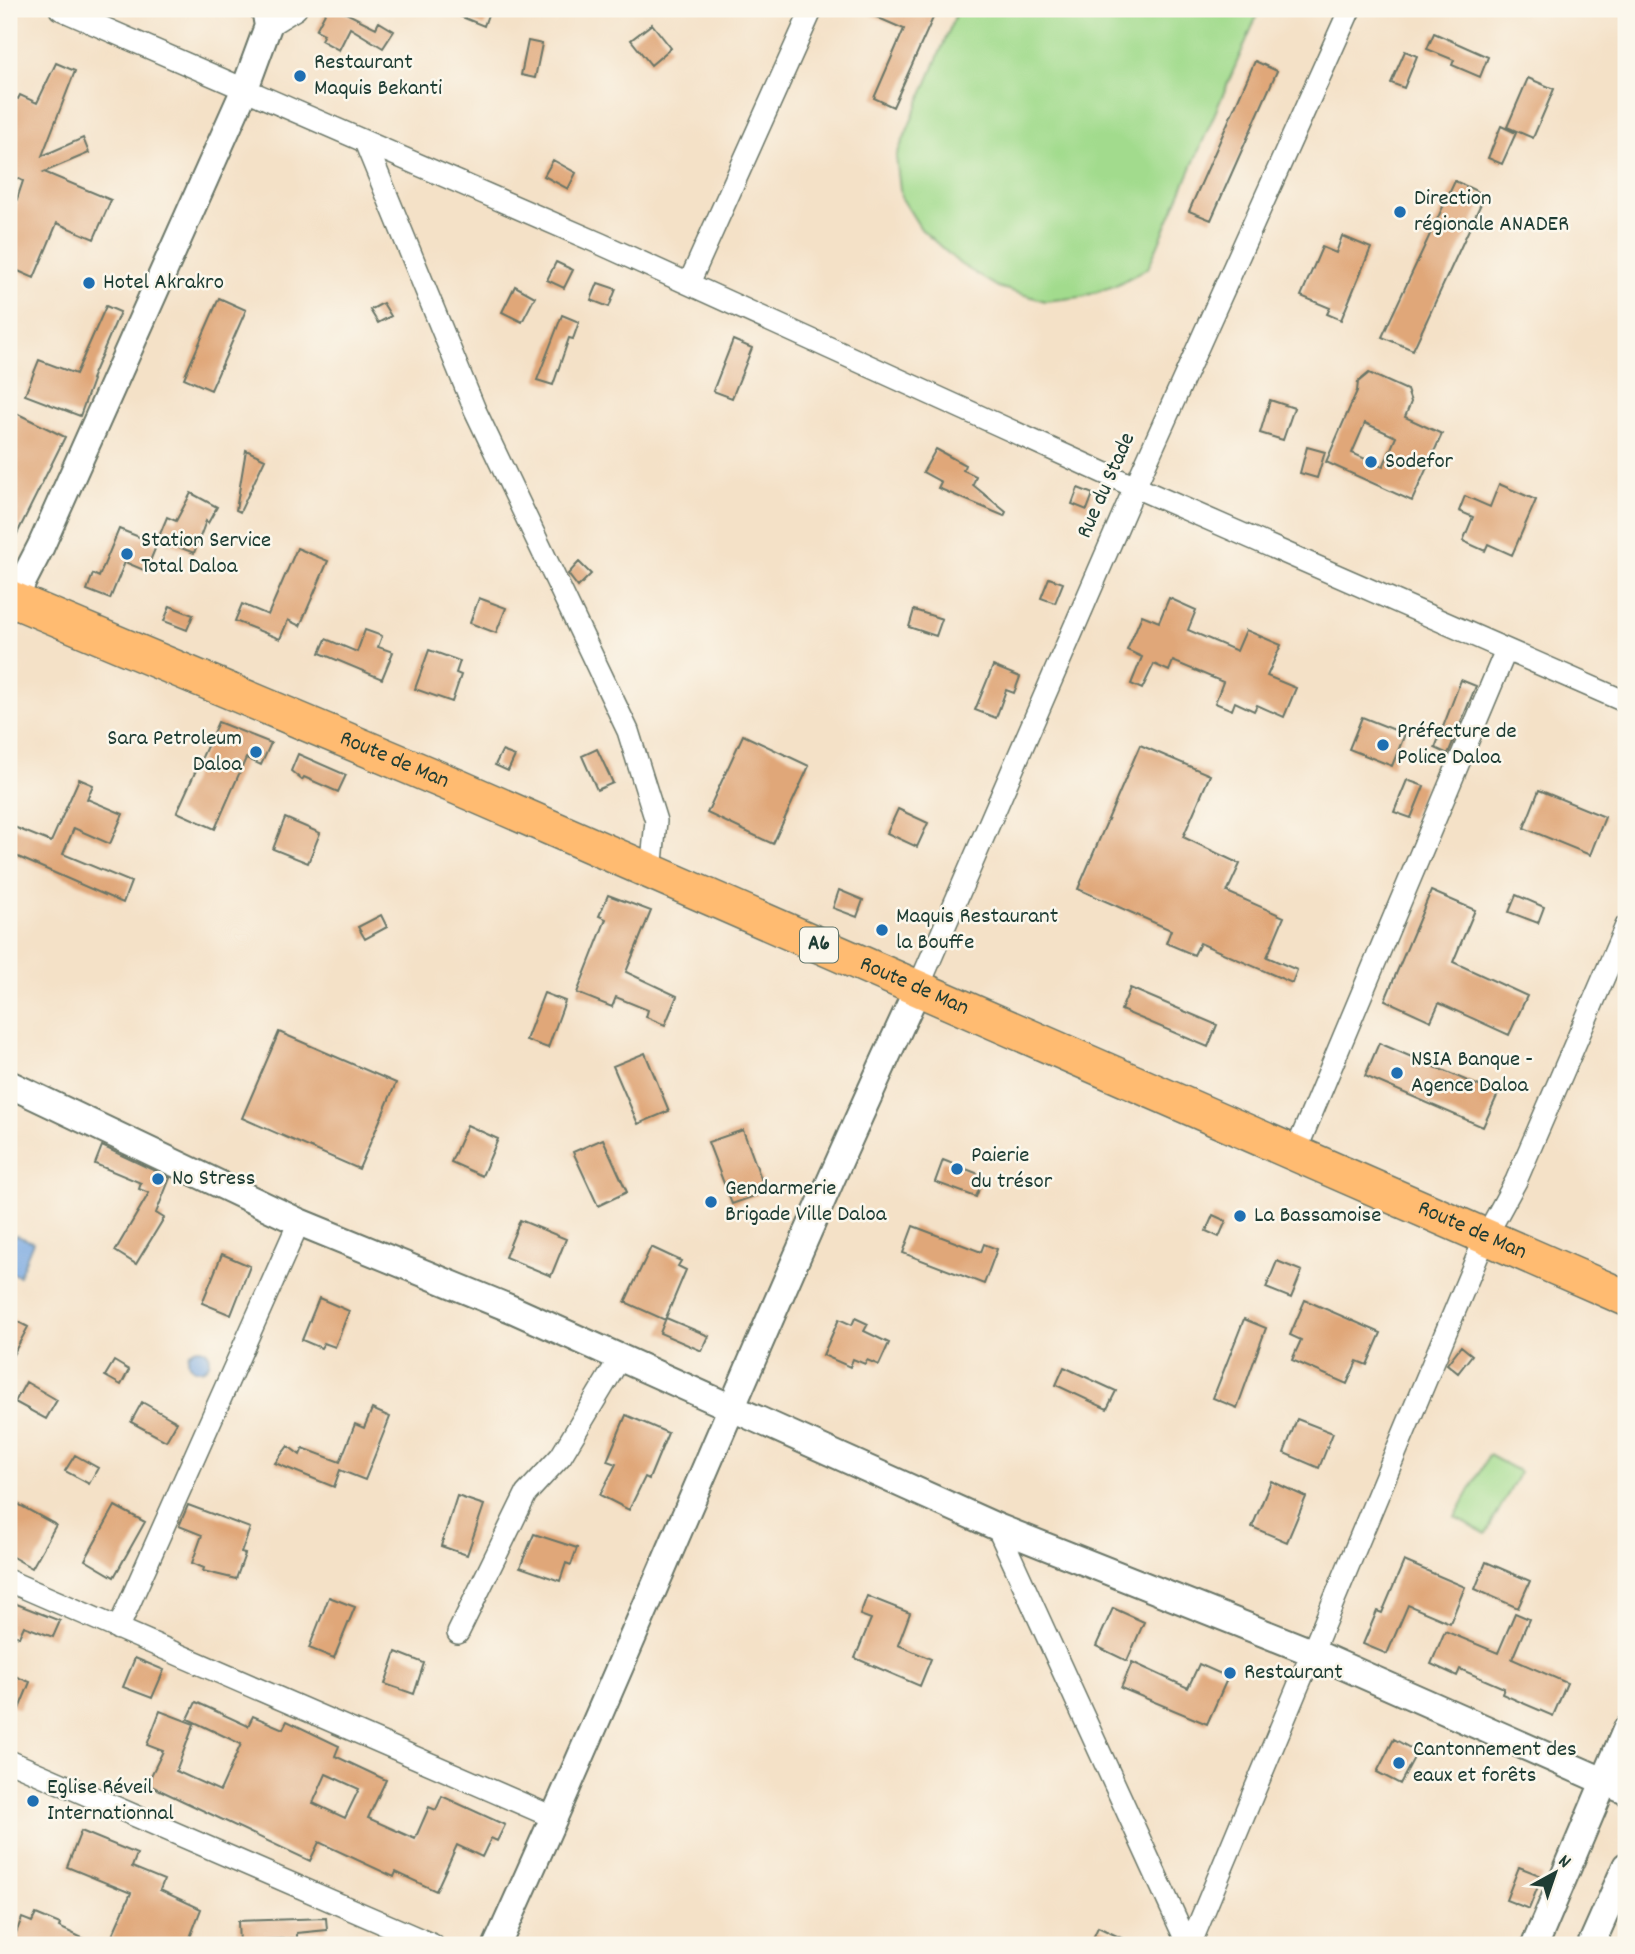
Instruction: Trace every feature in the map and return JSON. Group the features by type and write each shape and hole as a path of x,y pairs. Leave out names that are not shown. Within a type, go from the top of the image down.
{"highway":[{"name":"Route de Man","path":"10,602 652,872 1626,1298"}],"street":[{"path":"60,9 689,283 1135,487 1626,702"},
{"path":"10,602 41,546 244,91 266,17 296,9"},
{"path":"689,283 812,9"},
{"name":"Rue du Stade","path":"918,988 1135,487 1350,9"},
{"path":"365,142 475,410 628,731 656,821 652,872"},
{"path":"1295,1153 1506,650"},
{"path":"1189,1945 1314,1653 1486,1236 1516,1181 1626,926"},
{"path":"497,1945 639,1629 730,1407 918,988"},
{"path":"9,1084 299,1222 513,1310 997,1527 1314,1653 1615,1786"},
{"path":"118,1629 299,1222"},
{"path":"457,1633 526,1494 561,1456 620,1358"},
{"path":"997,1527 1189,1945"},
{"path":"9,1581 555,1818"},
{"path":"1535,1945 1615,1786 1626,1730"},
{"path":"9,1761 433,1945"},
{"path":"1591,1945 1626,1866"}],"green space":[{"path":"958,9 1260,9 1148,268 1114,286 1082,297 1045,301 998,287 960,264 921,229 901,197 896,157"},
{"path":"1489,1455 1520,1472 1486,1534 1455,1517"}],"water":[{"path":"15,1235 33,1242 19,1276 9,1272 9,1251"},
{"path":"199,1348 207,1351 210,1359 207,1367 199,1370 191,1367 188,1359 191,1351"}],"building":[{"path":"327,9 338,9 376,28 379,22 394,31 383,48 350,28 339,50 321,40 324,34 316,30"},
{"path":"442,9 490,9 484,26"},
{"path":"858,9 937,9 893,107 874,98 904,29"},
{"path":"652,24 671,48 651,65 631,40"},
{"path":"1434,33 1488,57 1480,77 1452,65 1454,60 1427,49"},
{"path":"528,41 542,44 535,78 521,75"},
{"path":"1405,51 1417,56 1404,88 1391,83"},
{"path":"1255,61 1277,71 1211,220 1189,211"},
{"path":"56,63 75,71 42,156 83,138 89,153 44,172 111,200 94,239 57,223 34,278 9,267 9,223 23,181 9,174 9,95 18,99 20,95 37,103"},
{"path":"1528,78 1554,89 1533,138 1507,127"},
{"path":"1501,126 1516,133 1502,164 1488,158"},
{"path":"553,160 576,173 568,189 544,176"},
{"path":"1455,181 1485,195 1413,350 1382,337"},
{"path":"1342,236 1371,248 1341,320 1327,314 1330,308 1301,296 1322,247 1336,253"},
{"path":"556,262 573,270 564,288 547,280"},
{"path":"598,283 616,289 609,307 591,300"},
{"path":"515,286 535,297 522,322 502,312"},
{"path":"219,298 246,310 211,390 184,378"},
{"path":"383,303 391,316 378,323 370,310"},
{"path":"106,306 120,312 91,379 93,380 80,416 25,395 39,360 76,374"},
{"path":"562,315 579,322 573,339 569,338 553,385 537,380"},
{"path":"733,340 752,348 732,398 713,391"},
{"path":"1369,373 1407,390 1411,402 1405,417 1442,434 1412,501 1326,462 1357,391 1358,382","holes":["1365,423 1396,437 1383,467 1352,453"]},
{"path":"1270,400 1294,408 1283,440 1260,433"},
{"path":"14,412 65,437 9,550 9,422"},
{"path":"1307,447 1325,452 1317,478 1300,473"},
{"path":"936,449 965,465 963,470 976,476 973,485 1006,512 1004,516 938,488 941,482 923,472"},
{"path":"246,450 265,459 240,512 236,510"},
{"path":"1499,484 1536,500 1512,555 1488,544 1485,551 1463,541 1473,517 1459,511 1465,496 1490,507"},
{"path":"1078,488 1093,494 1087,510 1072,504"},
{"path":"191,493 217,507 208,523 206,521 194,553 158,539 167,517 176,521"},
{"path":"119,529 157,544 146,571 125,562 110,599 87,590 93,574 99,577"},
{"path":"297,548 328,561 300,626 288,620 280,639 235,621 242,604 268,615"},
{"path":"579,562 591,574 578,587 568,574"},
{"path":"1049,578 1063,583 1055,603 1041,598"},
{"path":"479,598 506,608 496,633 470,623"},
{"path":"1169,598 1196,610 1188,630 1237,651 1246,630 1281,645 1267,676 1296,688 1284,717 1257,705 1254,711 1235,702 1232,710 1215,703 1223,682 1173,661 1169,671 1154,664 1142,689 1131,684 1142,657 1127,650 1142,615 1159,622"},
{"path":"170,606 193,615 187,630 164,621"},
{"path":"914,610 942,619 936,636 909,627"},
{"path":"365,630 382,636 378,647 393,652 382,679 320,653 326,639 357,652"},
{"path":"429,650 460,661 456,673 461,675 452,702 415,689"},
{"path":"993,666 1020,677 1014,693 1006,690 996,718 975,710"},
{"path":"1461,680 1476,686 1448,754 1435,748"},
{"path":"1362,717 1405,734 1392,766 1349,749"},
{"path":"218,722 271,743 261,765 246,758 215,829 177,812"},
{"path":"743,735 809,766 773,844 707,813"},
{"path":"1140,745 1210,775 1183,837 1240,864 1227,892 1284,917 1267,957 1297,970 1292,983 1200,943 1194,955 1166,943 1171,930 1078,889"},
{"path":"597,749 613,783 597,790 582,756"},
{"path":"502,751 515,756 508,771 495,765"},
{"path":"298,754 346,775 338,792 304,777 302,780 291,771"},
{"path":"79,779 93,785 87,799 123,814 110,844 74,828 63,854 131,882 123,903 9,853 9,825 51,842"},
{"path":"1407,780 1424,786 1411,818 1394,812"},
{"path":"1539,790 1605,817 1590,855 1524,828"},
{"path":"898,809 928,823 917,847 887,833"},
{"path":"285,818 320,833 308,863 273,849"},
{"path":"839,890 863,900 857,917 833,908"},
{"path":"1431,891 1475,910 1453,962 1527,996 1509,1035 1439,1003 1431,1021 1385,1000"},
{"path":"608,895 651,911 626,972 677,996 665,1025 646,1017 648,1010 616,997 612,1007 577,993 606,919 599,916"},
{"path":"1516,895 1544,907 1538,923 1509,912"},
{"path":"381,915 387,927 365,939 358,927"},
{"path":"1130,988 1217,1025 1208,1047 1121,1010"},
{"path":"544,993 565,1001 548,1048 526,1040"},
{"path":"279,1032 396,1083 359,1169 242,1118"},
{"path":"1379,1043 1498,1094 1483,1127 1365,1076"},
{"path":"645,1053 669,1111 638,1124 613,1066"},
{"path":"467,1125 498,1139 482,1176 451,1162"},
{"path":"743,1130 766,1192 732,1204 708,1142"},
{"path":"603,1139 627,1192 598,1206 573,1152"},
{"path":"102,1146 170,1178 156,1213 164,1218 136,1264 115,1251 149,1193 139,1189 141,1183 95,1164"},
{"path":"943,1160 984,1176 976,1197 935,1182"},
{"path":"1213,1215 1226,1221 1219,1237 1206,1231"},
{"path":"520,1220 566,1239 551,1276 505,1257"},
{"path":"913,1226 981,1252 984,1244 997,1249 984,1284 903,1253"},
{"path":"651,1247 681,1261 678,1266 686,1270 665,1320 625,1302"},
{"path":"222,1254 250,1266 231,1315 202,1303"},
{"path":"1277,1261 1302,1271 1291,1298 1266,1288"},
{"path":"319,1298 349,1311 335,1347 324,1343 321,1348 302,1340"},
{"path":"1305,1300 1381,1333 1367,1365 1357,1361 1347,1384 1292,1360 1301,1340 1290,1335"},
{"path":"9,1317 28,1327 9,1362"},
{"path":"666,1318 709,1336 702,1351 660,1333"},
{"path":"855,1318 868,1324 864,1331 889,1343 879,1365 867,1360 865,1364 853,1359 850,1367 823,1355 839,1319 852,1325"},
{"path":"1244,1319 1266,1328 1237,1408 1213,1398"},
{"path":"1461,1346 1472,1355 1458,1373 1447,1364"},
{"path":"114,1361 129,1370 121,1385 105,1376"},
{"path":"1064,1367 1116,1391 1107,1409 1056,1385"},
{"path":"26,1382 57,1400 46,1419 15,1402"},
{"path":"142,1402 177,1422 166,1441 131,1422"},
{"path":"372,1409 390,1417 365,1480 340,1470 334,1487 275,1463 288,1446 300,1455 303,1448 340,1462 355,1424 364,1428"},
{"path":"626,1415 668,1433 649,1479 645,1477 629,1510 600,1495 616,1464 607,1461"},
{"path":"1297,1419 1333,1433 1319,1468 1284,1453"},
{"path":"75,1455 98,1468 89,1484 65,1471"},
{"path":"1271,1481 1306,1497 1287,1542 1252,1527"},
{"path":"457,1496 484,1505 467,1555 441,1546"},
{"path":"9,1499 56,1525 32,1568 9,1555"},
{"path":"188,1505 250,1528 236,1579 203,1571 204,1568 192,1563 202,1535 179,1526"},
{"path":"115,1506 145,1522 114,1577 85,1560"},
{"path":"534,1534 577,1548 571,1565 566,1563 560,1581 520,1567"},
{"path":"1404,1561 1465,1587 1450,1623 1408,1605 1387,1654 1363,1644 1377,1611 1382,1613"},
{"path":"1486,1562 1530,1581 1518,1608 1475,1589"},
{"path":"867,1596 910,1613 898,1645 931,1659 920,1686 855,1658 871,1619 860,1615"},
{"path":"329,1597 355,1607 334,1658 309,1648"},
{"path":"9,1601 60,1621 53,1637 24,1626 19,1637 9,1633"},
{"path":"1113,1608 1144,1622 1127,1661 1096,1646"},
{"path":"1515,1613 1529,1619 1512,1659 1567,1683 1553,1716 1502,1694 1504,1688 1460,1669 1457,1676 1431,1664 1445,1631 1498,1653"},
{"path":"396,1652 424,1663 414,1694 385,1684"},
{"path":"135,1658 164,1670 152,1698 123,1687"},
{"path":"1132,1662 1188,1688 1199,1664 1228,1677 1207,1724 1121,1688"},
{"path":"9,1674 30,1682 19,1709 9,1705"},
{"path":"196,1702 248,1726 253,1716 283,1729 287,1721 339,1746 335,1756 386,1780 368,1818 415,1839 429,1807 436,1810 442,1796 505,1825 497,1841 491,1838 482,1857 457,1845 436,1891 396,1872 394,1877 319,1842 310,1861 147,1784 163,1751 147,1745 160,1711 194,1724 176,1771 220,1791 241,1744 188,1719","holes":["326,1774 359,1789 345,1818 313,1803"]},
{"path":"1394,1739 1417,1752 1400,1784 1377,1772"},
{"path":"81,1831 137,1854 132,1867 164,1880 160,1890 201,1909 187,1945 108,1945 131,1893 67,1867"},
{"path":"1519,1867 1542,1876 1529,1909 1506,1900"},
{"path":"36,1914 97,1945 11,1945 22,1918 32,1922"},
{"path":"326,1918 327,1930 297,1933 297,1938 262,1940 262,1945 239,1945 238,1921"},
{"path":"1098,1927 1136,1945 1090,1945"}],"place":[{"name":"Restaurant Maquis Bekanti","path":"300,76"},
{"name":"Direction régionale ANADER","path":"1400,212"},
{"name":"Hotel Akrakro","path":"89,283"},
{"name":"Sodefor","path":"1371,462"},
{"name":"Station Service Total Daloa","path":"127,554"},
{"name":"Préfecture de Police Daloa","path":"1383,745"},
{"name":"Sara Petroleum Daloa","path":"256,752"},
{"name":"Maquis Restaurant la Bouffe","path":"882,930"},
{"name":"NSIA Banque - Agence Daloa","path":"1397,1073"},
{"name":"Paierie du trésor","path":"957,1169"},
{"name":"No Stress","path":"158,1179"},
{"name":"Gendarmerie Brigade Ville Daloa","path":"711,1202"},
{"name":"La Bassamoise","path":"1240,1216"},
{"name":"Restaurant","path":"1230,1673"},
{"name":"Cantonnement des eaux et forêts","path":"1399,1763"},
{"name":"Eglise Réveil Internationnal","path":"33,1801"}]}
